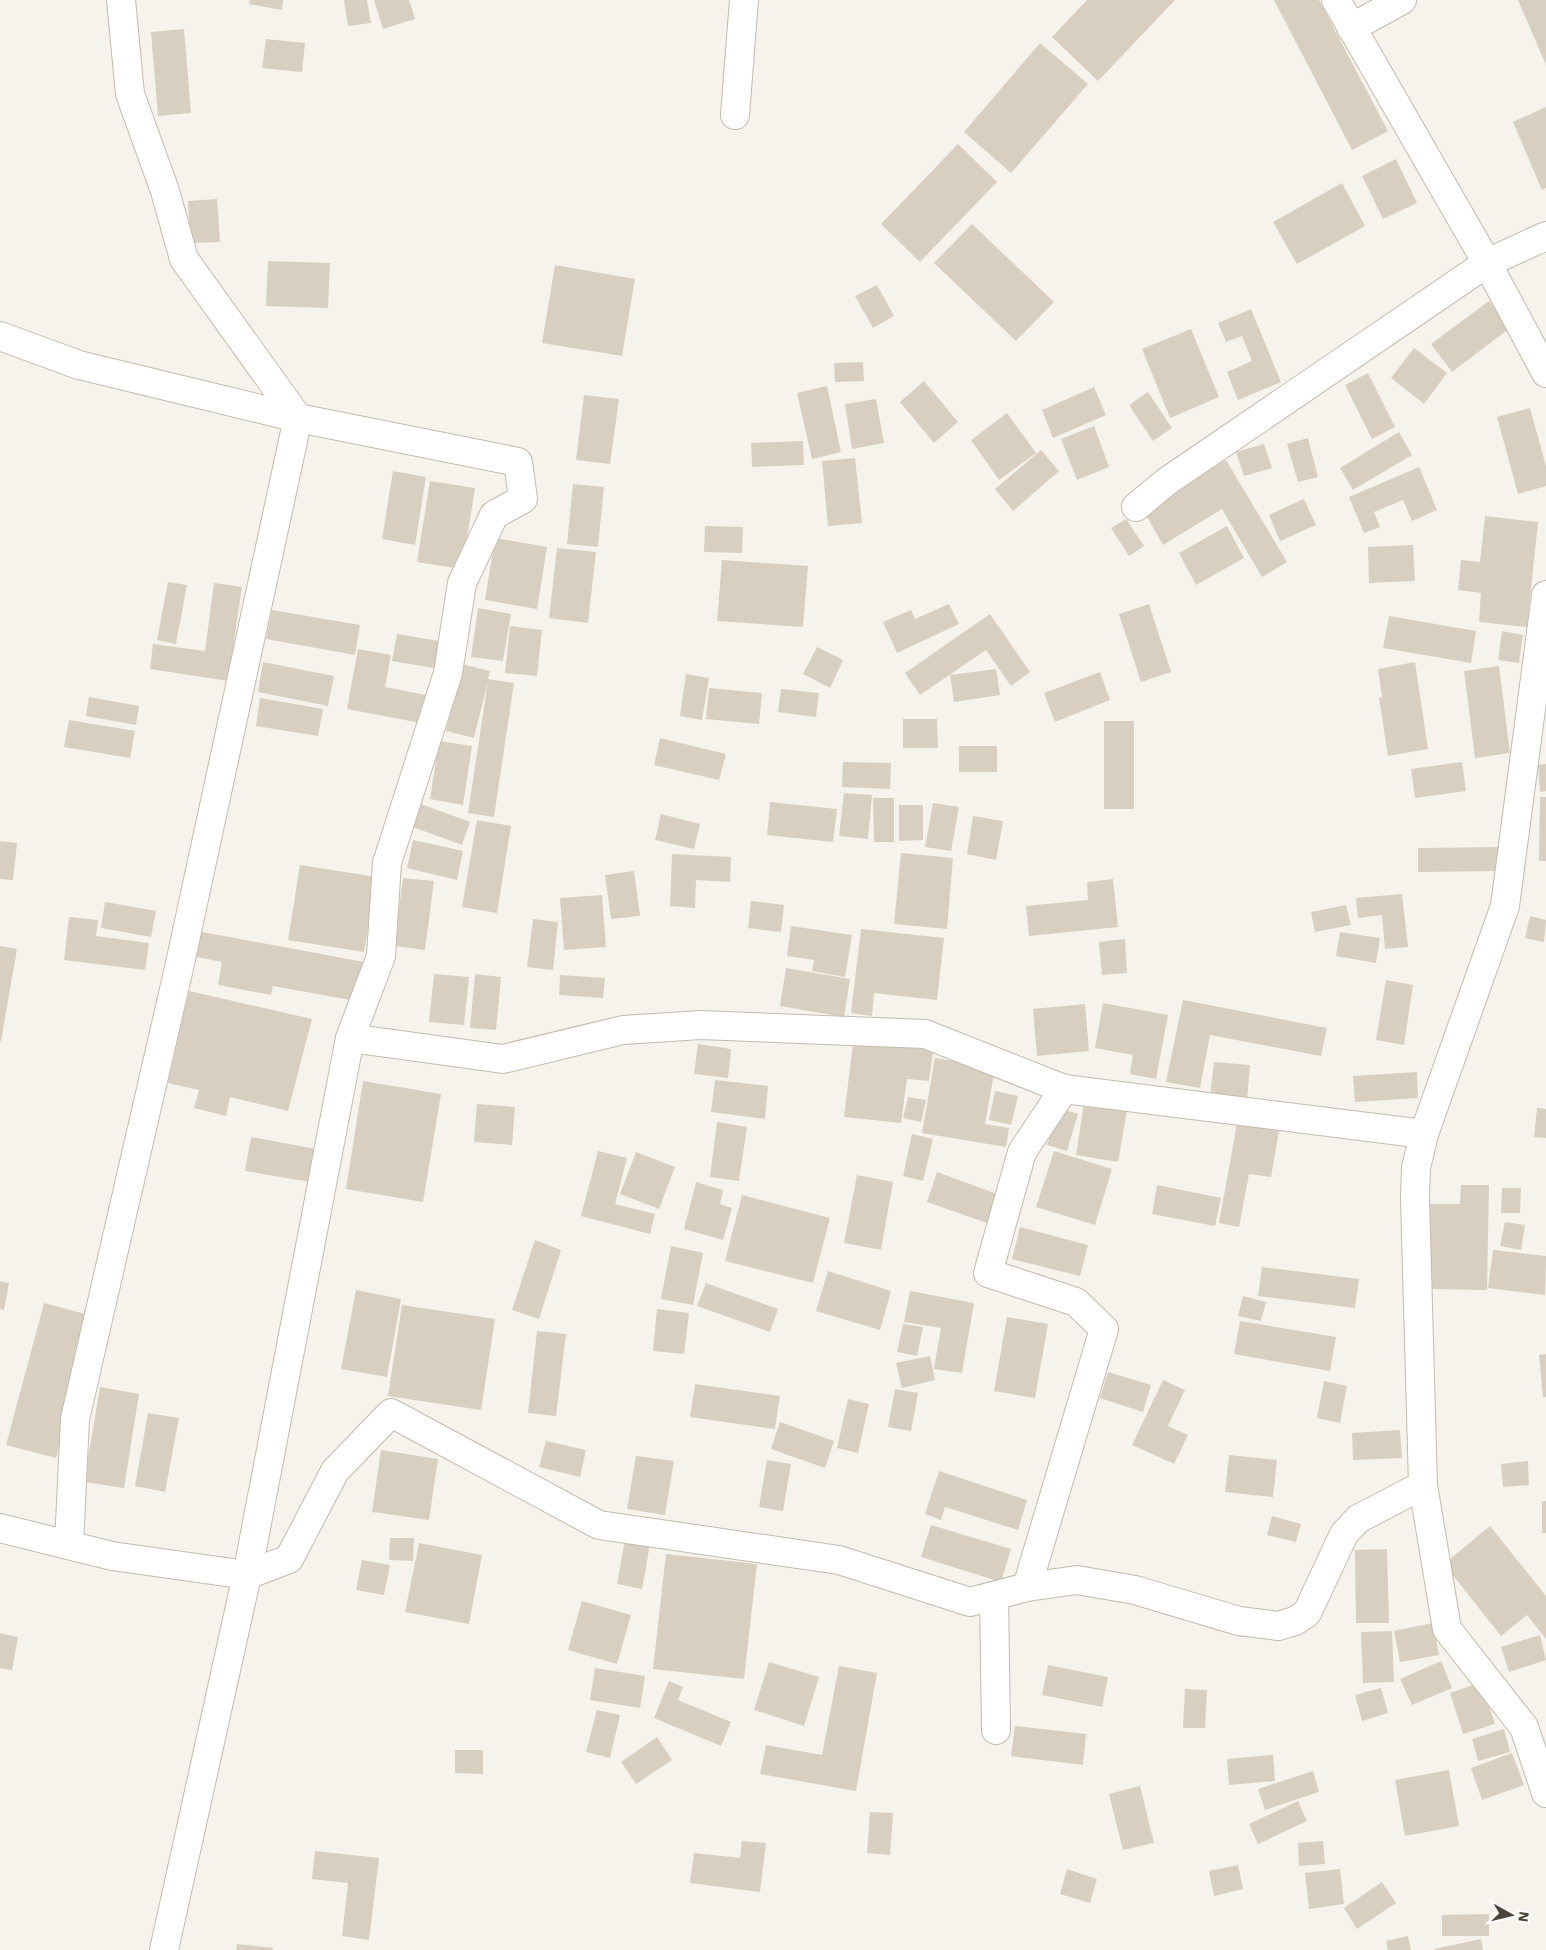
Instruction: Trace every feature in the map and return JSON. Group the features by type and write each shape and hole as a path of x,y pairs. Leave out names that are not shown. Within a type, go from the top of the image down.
{"street":[{"path":"68,1545 75,1418 177,978 298,418 184,259 165,191 130,94 121,0"},
{"path":"735,115 744,0"},
{"path":"1336,0 1487,263 1546,373"},
{"path":"1351,28 1402,0"},
{"path":"1136,507 1166,482 1487,263 1546,236"},
{"path":"0,336 79,365 298,418 518,462 523,499 494,515 462,582 448,673 387,863 381,956 350,1038 248,1575 164,1950"},
{"path":"1546,595 1505,906 1424,1134 1416,1168 1423,1485 1447,1629 1524,1727 1546,1793"},
{"path":"350,1038 502,1059 623,1030 701,1025 925,1034 1064,1089 1424,1134"},
{"path":"1027,1587 1104,1329 1076,1302 988,1273 1022,1152 1064,1089"},
{"path":"0,1528 112,1556 248,1575 289,1559 335,1471 392,1413 599,1525 839,1560 970,1602 1027,1587 1077,1580 1135,1590 1240,1621 1278,1626 1294,1622 1307,1613 1344,1534 1358,1519 1423,1485"},
{"path":"994,1596 996,1730"}],"building":[{"path":"250,0 283,0 282,10 249,4"},
{"path":"344,0 367,0 371,23 348,26"},
{"path":"374,0 409,0 415,19 383,29"},
{"path":"1087,0 1175,0 1098,81 1052,37"},
{"path":"1274,0 1319,0 1388,131 1352,150"},
{"path":"1518,0 1546,0 1546,65"},
{"path":"184,29 191,113 158,116 151,32"},
{"path":"266,39 305,43 302,72 262,68"},
{"path":"1040,43 1088,84 1011,173 964,132"},
{"path":"1546,107 1546,188 1542,190 1513,122"},
{"path":"958,144 997,182 920,262 881,224"},
{"path":"1396,159 1417,203 1383,219 1362,176"},
{"path":"1342,183 1365,226 1297,264 1273,222"},
{"path":"217,199 220,242 190,243 188,201"},
{"path":"972,224 1054,302 1016,341 934,263"},
{"path":"268,261 330,263 328,308 266,306"},
{"path":"555,265 635,279 622,356 542,343"},
{"path":"877,285 894,316 873,328 855,296"},
{"path":"1489,301 1510,328 1452,372 1431,344"},
{"path":"1251,309 1281,382 1238,400 1227,372 1252,361 1242,336 1226,342 1218,323"},
{"path":"1191,329 1219,397 1170,418 1142,349"},
{"path":"1414,348 1447,373 1424,404 1391,378"},
{"path":"863,362 864,381 835,382 834,363"},
{"path":"1368,373 1395,427 1372,439 1345,385"},
{"path":"924,381 958,422 934,443 900,402"},
{"path":"827,386 841,452 812,459 797,393"},
{"path":"1094,387 1106,415 1053,438 1042,410"},
{"path":"1148,392 1172,428 1153,441 1129,405"},
{"path":"584,395 619,399 610,464 576,460"},
{"path":"876,399 884,443 852,449 845,404"},
{"path":"1530,408 1546,466 1546,486 1518,494 1497,417"},
{"path":"1007,413 1036,453 999,480 971,440"},
{"path":"1094,426 1109,467 1077,480 1061,439"},
{"path":"1399,432 1412,455 1353,490 1340,468"},
{"path":"1308,438 1318,477 1298,482 1287,444"},
{"path":"803,441 804,465 752,467 751,443"},
{"path":"1264,444 1272,468 1244,476 1236,452"},
{"path":"1041,450 1059,471 1013,511 995,489"},
{"path":"855,458 862,523 828,526 822,461"},
{"path":"1226,460 1287,562 1262,577 1222,509 1163,545 1143,510"},
{"path":"1419,467 1437,510 1412,521 1403,500 1374,512 1380,527 1364,533 1349,497"},
{"path":"393,471 426,477 415,545 382,539"},
{"path":"430,481 475,488 462,569 417,562"},
{"path":"573,484 604,487 598,547 567,544"},
{"path":"1304,499 1316,525 1280,541 1269,515"},
{"path":"1485,516 1538,522 1527,627 1479,622 1481,593 1458,590 1461,560 1480,562"},
{"path":"1126,519 1144,546 1129,556 1111,528"},
{"path":"705,526 743,527 742,553 704,552"},
{"path":"1227,526 1244,558 1196,585 1179,553"},
{"path":"495,538 547,547 537,609 485,600"},
{"path":"1413,545 1415,581 1369,583 1368,547"},
{"path":"557,548 596,552 588,623 549,618"},
{"path":"722,560 808,566 803,627 717,621"},
{"path":"168,582 187,585 176,644 157,640"},
{"path":"214,583 242,587 228,681 150,669 153,644 205,651"},
{"path":"949,604 959,624 897,653 883,622 911,610 915,619"},
{"path":"1149,604 1171,672 1141,682 1119,614"},
{"path":"478,608 511,614 503,661 471,657"},
{"path":"272,610 360,625 355,655 266,639"},
{"path":"990,614 1030,672 1011,686 986,650 920,695 905,673"},
{"path":"1389,616 1476,631 1471,663 1383,648"},
{"path":"510,626 542,630 537,676 505,673"},
{"path":"1502,631 1523,635 1519,663 1498,660"},
{"path":"397,634 439,641 434,668 392,661"},
{"path":"817,647 843,660 830,688 803,674"},
{"path":"358,649 391,655 385,687 426,695 421,723 347,709"},
{"path":"263,662 334,676 328,706 258,692"},
{"path":"1415,662 1428,749 1388,756 1379,698 1382,697 1378,669"},
{"path":"462,664 490,671 488,679 514,683 494,817 468,813 488,681 474,738 446,731"},
{"path":"1499,666 1510,753 1475,758 1464,671"},
{"path":"996,669 1000,695 954,702 950,675"},
{"path":"1100,672 1110,700 1055,722 1044,693"},
{"path":"686,674 709,678 702,720 680,716"},
{"path":"709,688 762,693 759,724 706,719"},
{"path":"781,689 819,693 816,717 778,712"},
{"path":"89,697 139,706 136,725 86,716"},
{"path":"260,698 323,709 318,736 256,726"},
{"path":"903,719 937,719 938,748 903,748"},
{"path":"69,720 135,731 130,758 64,747"},
{"path":"1104,721 1134,721 1134,809 1104,809"},
{"path":"660,738 726,754 719,780 654,765"},
{"path":"439,741 472,746 463,805 430,799"},
{"path":"959,746 997,746 997,772 959,772"},
{"path":"843,762 891,763 890,789 842,787"},
{"path":"1462,762 1466,791 1415,798 1411,769"},
{"path":"1546,764 1546,791 1540,792 1538,765"},
{"path":"844,793 872,795 868,839 839,836"},
{"path":"1540,797 1546,797 1546,861 1539,861"},
{"path":"873,798 894,798 894,842 874,842"},
{"path":"770,802 837,809 833,842 767,835"},
{"path":"933,803 959,807 951,851 925,847"},
{"path":"421,804 470,822 462,845 413,827"},
{"path":"899,805 923,805 923,840 899,841"},
{"path":"661,814 700,824 694,849 655,840"},
{"path":"973,816 1003,821 996,860 967,854"},
{"path":"477,820 511,826 497,913 462,907"},
{"path":"413,840 463,851 457,880 407,868"},
{"path":"0,841 17,843 13,880 0,879"},
{"path":"1499,847 1499,871 1418,872 1418,848"},
{"path":"901,853 953,858 947,929 894,924"},
{"path":"672,854 731,857 730,882 696,880 695,908 670,906"},
{"path":"300,865 377,877 364,952 288,940"},
{"path":"634,871 640,916 611,919 605,875"},
{"path":"403,878 434,881 425,950 394,946"},
{"path":"1113,879 1118,927 1029,936 1026,906 1088,900 1087,882"},
{"path":"1402,894 1408,947 1385,949 1382,915 1358,918 1356,898"},
{"path":"602,895 606,947 564,950 560,898"},
{"path":"751,901 784,905 781,932 748,928"},
{"path":"105,902 156,911 151,937 101,928"},
{"path":"1346,905 1351,925 1315,932 1311,912"},
{"path":"1530,916 1546,920 1544,942 1525,938"},
{"path":"69,917 98,920 96,936 149,943 145,970 64,960"},
{"path":"533,919 558,922 553,970 527,967"},
{"path":"791,926 852,935 845,977 812,971 814,960 787,956"},
{"path":"861,929 944,938 937,1000 874,993 872,1016 851,1013"},
{"path":"197,931 364,962 356,1001 273,986 271,995 218,985 222,962 192,956"},
{"path":"1340,932 1380,938 1376,963 1336,956"},
{"path":"1125,939 1127,973 1102,975 1099,942"},
{"path":"0,946 17,949 1,1041 0,1041"},
{"path":"786,968 850,979 844,1017 780,1006"},
{"path":"434,974 469,977 464,1025 429,1022"},
{"path":"475,974 501,977 496,1030 470,1028"},
{"path":"560,975 605,978 603,998 559,995"},
{"path":"1386,980 1413,985 1404,1045 1376,1040"},
{"path":"189,991 312,1019 288,1111 230,1097 226,1116 194,1108 199,1090 168,1083"},
{"path":"1183,1000 1327,1028 1321,1056 1210,1035 1200,1088 1166,1082"},
{"path":"1103,1003 1168,1015 1156,1079 1130,1074 1133,1055 1095,1048"},
{"path":"1085,1004 1089,1051 1037,1056 1033,1009"},
{"path":"854,1035 934,1045 929,1081 907,1079 901,1123 844,1117"},
{"path":"698,1044 731,1049 728,1078 694,1074"},
{"path":"935,1058 995,1068 985,1124 1009,1128 1006,1147 922,1133"},
{"path":"1214,1062 1250,1065 1247,1100 1210,1096"},
{"path":"1417,1072 1418,1098 1355,1102 1353,1076"},
{"path":"715,1080 768,1086 765,1119 711,1112"},
{"path":"363,1081 441,1094 423,1202 346,1189"},
{"path":"995,1091 1018,1096 1011,1125 989,1120"},
{"path":"908,1097 926,1100 921,1122 903,1118"},
{"path":"1084,1103 1127,1110 1118,1162 1076,1155"},
{"path":"477,1104 515,1107 512,1145 474,1142"},
{"path":"1059,1108 1078,1114 1067,1151 1047,1145"},
{"path":"1537,1108 1546,1109 1546,1138 1534,1137"},
{"path":"717,1122 747,1127 739,1181 710,1177"},
{"path":"1237,1124 1279,1131 1271,1177 1249,1174 1239,1227 1219,1223"},
{"path":"912,1134 933,1139 923,1181 903,1176"},
{"path":"251,1137 316,1149 310,1182 245,1171"},
{"path":"598,1151 627,1158 615,1204 655,1214 650,1234 581,1216"},
{"path":"1054,1151 1112,1169 1095,1225 1036,1207"},
{"path":"636,1152 675,1167 659,1209 620,1194"},
{"path":"937,1172 997,1194 987,1223 927,1202"},
{"path":"857,1175 893,1182 881,1250 844,1243"},
{"path":"696,1182 723,1190 720,1204 732,1208 723,1240 684,1229"},
{"path":"1157,1185 1221,1198 1215,1226 1152,1214"},
{"path":"1461,1185 1489,1185 1487,1290 1428,1289 1429,1204 1460,1204"},
{"path":"1502,1188 1521,1188 1520,1213 1501,1213"},
{"path":"742,1195 830,1218 813,1283 725,1261"},
{"path":"1505,1222 1525,1225 1521,1250 1500,1246"},
{"path":"1020,1227 1088,1245 1080,1276 1012,1259"},
{"path":"535,1240 561,1250 539,1319 512,1310"},
{"path":"671,1246 703,1253 693,1305 661,1299"},
{"path":"1493,1250 1546,1256 1545,1295 1488,1288"},
{"path":"1262,1267 1359,1279 1355,1308 1258,1296"},
{"path":"828,1271 891,1291 880,1330 816,1311"},
{"path":"0,1281 9,1283 4,1310 0,1309"},
{"path":"706,1283 778,1309 770,1332 697,1306"},
{"path":"356,1290 401,1299 387,1377 341,1369"},
{"path":"910,1291 974,1303 962,1373 934,1369 941,1328 904,1322"},
{"path":"1243,1296 1266,1302 1261,1321 1238,1316"},
{"path":"44,1303 89,1315 76,1380 56,1458 6,1445"},
{"path":"402,1305 495,1319 481,1410 388,1396"},
{"path":"657,1309 689,1313 684,1354 653,1351"},
{"path":"1007,1317 1048,1324 1035,1398 994,1391"},
{"path":"1240,1321 1336,1337 1330,1371 1234,1354"},
{"path":"903,1324 923,1327 917,1356 897,1352"},
{"path":"537,1331 566,1334 556,1416 528,1413"},
{"path":"1546,1354 1546,1397 1543,1397 1539,1355"},
{"path":"930,1356 935,1380 902,1388 896,1363"},
{"path":"1108,1372 1151,1385 1143,1412 1100,1398"},
{"path":"1163,1380 1185,1390 1168,1426 1188,1435 1174,1464 1132,1445"},
{"path":"1324,1381 1347,1386 1340,1423 1317,1418"},
{"path":"695,1384 780,1396 775,1429 690,1417"},
{"path":"100,1387 139,1394 124,1488 84,1482"},
{"path":"895,1389 918,1393 911,1431 888,1427"},
{"path":"848,1399 869,1404 858,1453 837,1448"},
{"path":"148,1413 179,1418 165,1492 135,1486"},
{"path":"780,1422 834,1441 825,1468 771,1449"},
{"path":"1400,1430 1402,1458 1353,1460 1352,1433"},
{"path":"546,1441 586,1450 580,1477 539,1467"},
{"path":"381,1450 438,1459 429,1520 372,1512"},
{"path":"1229,1455 1277,1460 1273,1497 1225,1492"},
{"path":"636,1456 674,1461 665,1515 627,1509"},
{"path":"767,1460 791,1464 783,1511 759,1507"},
{"path":"1528,1461 1529,1485 1503,1487 1501,1464"},
{"path":"939,1471 1027,1500 1018,1530 945,1507 941,1520 925,1514"},
{"path":"1542,1501 1546,1501 1546,1533 1542,1533"},
{"path":"1272,1516 1301,1524 1296,1542 1267,1535"},
{"path":"931,1525 1011,1549 1001,1582 921,1557"},
{"path":"1490,1526 1546,1596 1546,1639 1527,1615 1501,1636 1444,1564"},
{"path":"390,1538 414,1538 413,1561 389,1560"},
{"path":"625,1539 650,1544 642,1589 617,1584"},
{"path":"419,1543 482,1555 469,1624 405,1612"},
{"path":"1387,1549 1389,1623 1356,1623 1355,1550"},
{"path":"666,1554 757,1564 744,1679 653,1669"},
{"path":"362,1560 390,1565 384,1595 356,1590"},
{"path":"582,1601 631,1615 617,1664 568,1650"},
{"path":"1433,1623 1439,1655 1400,1662 1394,1631"},
{"path":"1392,1631 1394,1682 1363,1683 1361,1632"},
{"path":"0,1633 18,1637 12,1670 0,1668"},
{"path":"1540,1635 1546,1660 1509,1672 1501,1647"},
{"path":"1441,1661 1452,1688 1412,1705 1400,1679"},
{"path":"769,1662 819,1677 804,1726 754,1710"},
{"path":"1048,1665 1108,1677 1102,1707 1042,1695"},
{"path":"839,1666 877,1673 856,1791 760,1774 766,1745 822,1755"},
{"path":"595,1668 645,1676 640,1708 590,1700"},
{"path":"669,1681 683,1687 678,1700 731,1722 721,1746 654,1718"},
{"path":"1481,1682 1495,1724 1463,1734 1450,1693"},
{"path":"1381,1688 1388,1713 1362,1721 1355,1695"},
{"path":"1185,1689 1207,1690 1205,1728 1183,1728"},
{"path":"597,1710 620,1715 610,1758 586,1752"},
{"path":"1015,1726 1086,1734 1083,1765 1011,1756"},
{"path":"1504,1729 1510,1752 1478,1761 1472,1739"},
{"path":"657,1737 672,1760 636,1784 621,1762"},
{"path":"455,1750 483,1750 483,1774 455,1773"},
{"path":"1512,1753 1524,1785 1482,1800 1471,1768"},
{"path":"1273,1755 1275,1781 1229,1785 1227,1759"},
{"path":"1449,1770 1459,1826 1405,1836 1395,1780"},
{"path":"1313,1771 1319,1792 1265,1810 1258,1789"},
{"path":"1140,1786 1154,1843 1123,1850 1109,1794"},
{"path":"1298,1801 1307,1821 1258,1844 1249,1824"},
{"path":"870,1812 893,1813 890,1855 867,1853"},
{"path":"742,1841 766,1843 760,1892 690,1883 694,1853 740,1858"},
{"path":"1323,1841 1325,1864 1299,1866 1298,1843"},
{"path":"315,1851 379,1858 369,1940 342,1936 348,1883 312,1879"},
{"path":"1238,1865 1243,1889 1214,1896 1209,1871"},
{"path":"1067,1869 1097,1879 1090,1903 1060,1894"},
{"path":"1340,1869 1344,1904 1309,1909 1305,1873"},
{"path":"1382,1882 1396,1903 1357,1929 1344,1908"},
{"path":"1489,1914 1489,1936 1442,1936 1442,1915"},
{"path":"1408,1936 1411,1950 1388,1950 1386,1941"},
{"path":"1481,1939 1483,1950 1434,1950 1434,1949"},
{"path":"237,1944 273,1948 273,1950 236,1950"}]}
